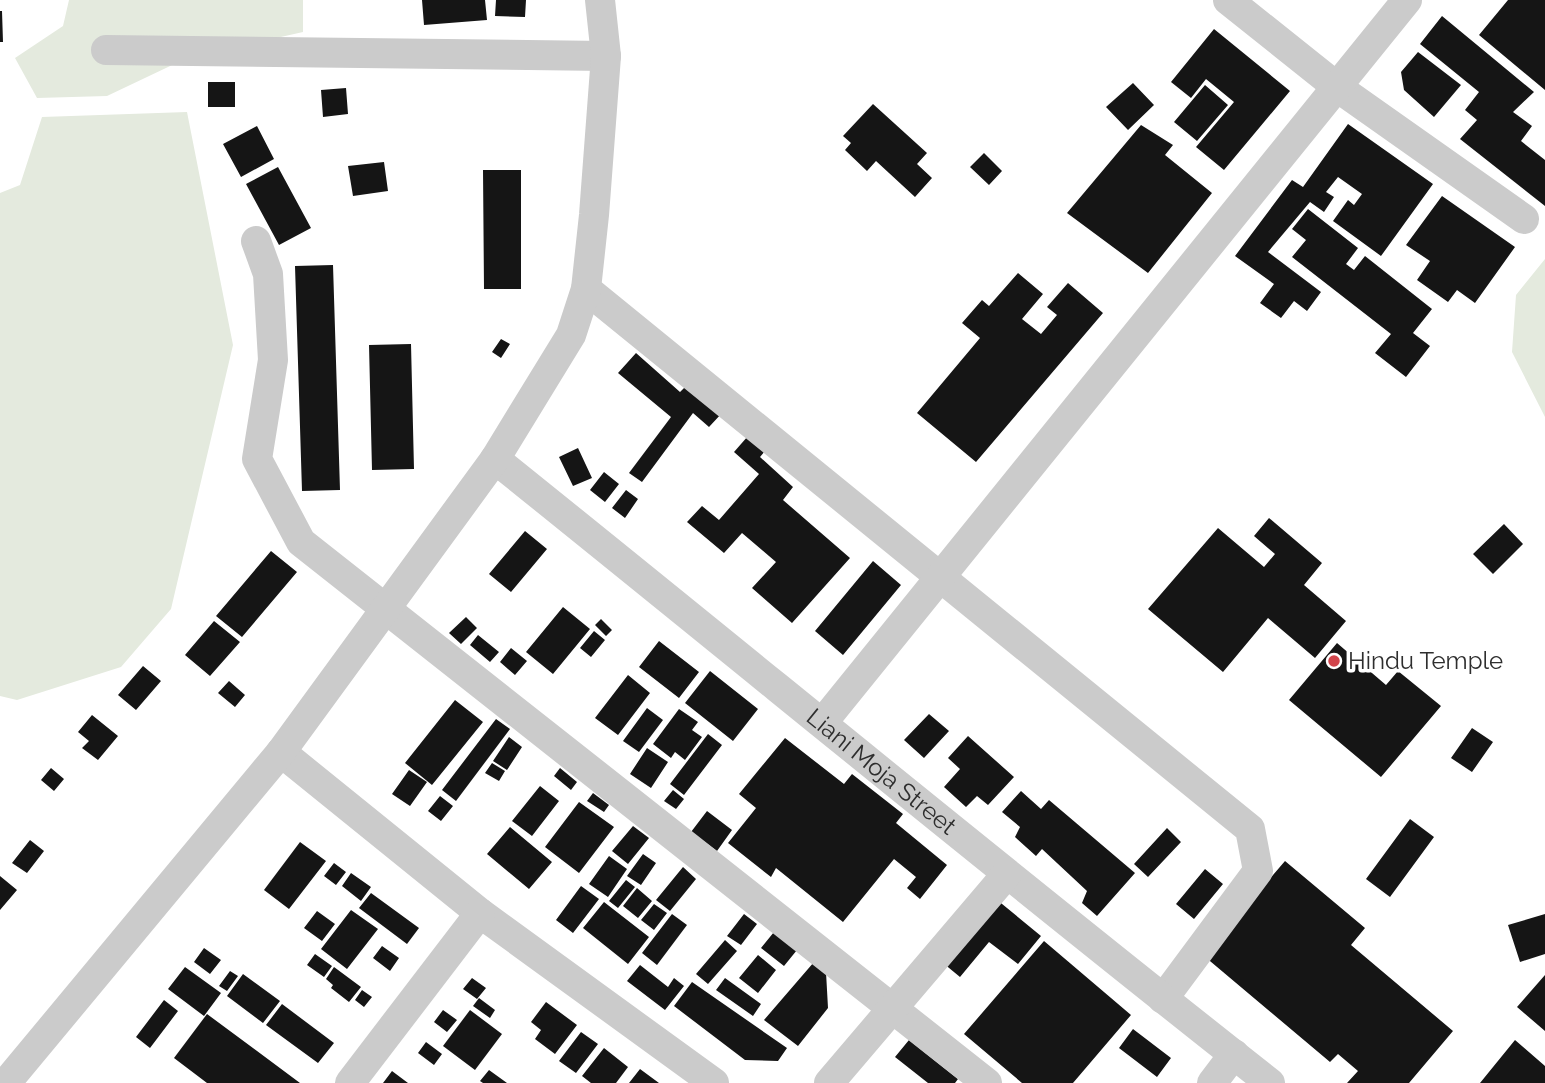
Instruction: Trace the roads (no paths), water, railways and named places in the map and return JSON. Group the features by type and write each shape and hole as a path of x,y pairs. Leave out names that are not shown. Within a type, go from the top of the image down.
{"street":[{"path":"6,1083 281,752 495,459 571,335 586,289 606,56 600,0"},
{"path":"1228,0 1337,87 1524,219"},
{"path":"823,722 1407,0"},
{"path":"106,50 606,56"},
{"path":"257,241 268,274 273,360 257,458 301,542 387,607 987,1083"},
{"path":"586,289 1250,829 1258,871 1163,999"},
{"name":"Liani Moja Street","path":"495,459 823,722 1006,875 1270,1083"},
{"path":"281,752 480,913 714,1083"},
{"path":"829,1083 1006,875"},
{"path":"350,1083 480,913"},
{"path":"1212,1083 1234,1054"}],"place":[{"name":"Hindu Temple","path":"1334,661"}]}
